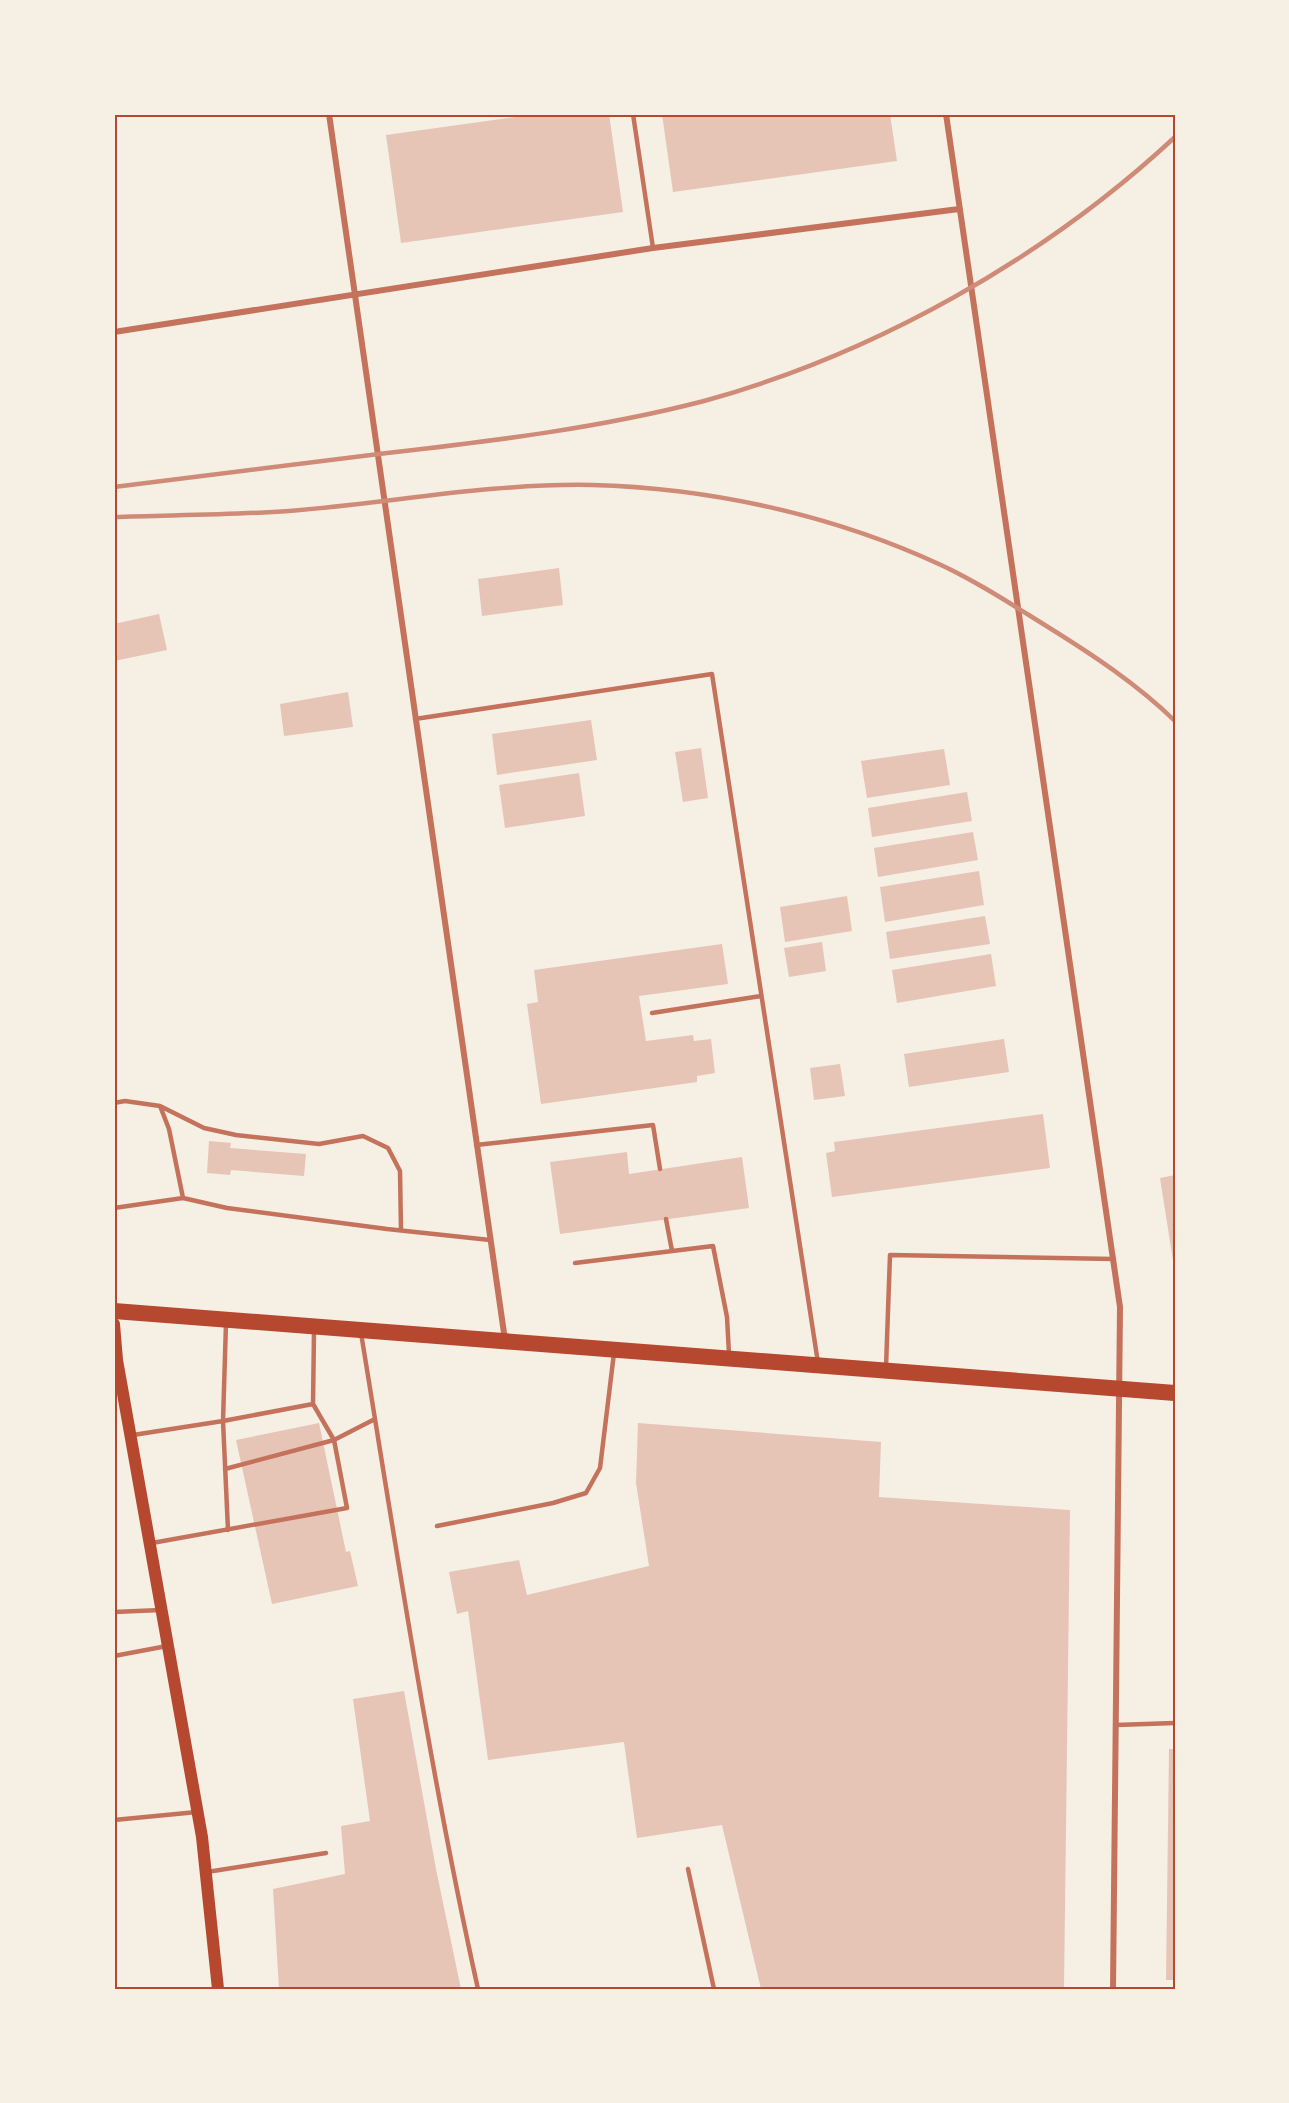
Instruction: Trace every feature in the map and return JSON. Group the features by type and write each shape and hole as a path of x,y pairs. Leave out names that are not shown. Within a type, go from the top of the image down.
{"highway":[{"path":"114,1311 1175,1393"}],"main road":[{"path":"114,1324 117,1360 197,1812 218,1989"}],"street":[{"path":"329,114 505,1341"},
{"path":"946,114 1114,1259 1120,1318 1113,1989"},
{"path":"114,332 653,248 959,209"}],"lane":[{"path":"633,114 653,248"},
{"path":"415,719 712,674 818,1366"},
{"path":"652,1013 761,996"},
{"path":"114,1103 125,1101 160,1106 204,1128 236,1135 319,1144 363,1136 388,1148 400,1171 401,1230"},
{"path":"160,1106 169,1129 183,1198"},
{"path":"476,1145 653,1125 660,1169"},
{"path":"114,1208 183,1198 227,1208 490,1239"},
{"path":"666,1219 672,1251"},
{"path":"575,1263 713,1246 727,1317 729,1359"},
{"path":"886,1371 890,1255 1114,1259"},
{"path":"226,1320 223,1421 228,1530"},
{"path":"149,1544 347,1508 334,1440 313,1404 314,1327"},
{"path":"361,1331 373,1420 455,1886 478,1989"},
{"path":"437,1526 553,1503 586,1493 600,1468 614,1350"},
{"path":"130,1436 313,1404"},
{"path":"225,1469 334,1440 373,1420"},
{"path":"114,1612 161,1610"},
{"path":"114,1656 167,1646"},
{"path":"1116,1725 1173,1723 1175,1716"},
{"path":"114,1820 197,1812"},
{"path":"205,1872 326,1853"},
{"path":"688,1869 714,1989"}],"building":[{"path":"536,114 609,114 623,212 401,243 386,135"},
{"path":"662,114 890,114 897,161 673,192"},
{"path":"559,568 563,605 482,616 478,579"},
{"path":"159,614 167,650 114,661 114,624"},
{"path":"348,692 353,727 284,736 280,704"},
{"path":"591,720 597,760 497,775 492,734"},
{"path":"701,748 708,798 683,802 675,752"},
{"path":"944,749 950,785 867,798 861,761"},
{"path":"579,773 585,816 505,828 499,785"},
{"path":"967,792 972,821 872,837 868,808"},
{"path":"973,832 978,860 878,877 874,848"},
{"path":"979,871 984,905 885,922 880,887"},
{"path":"847,896 852,931 785,942 780,907"},
{"path":"985,916 990,944 890,959 886,932"},
{"path":"822,942 826,971 789,977 784,948"},
{"path":"722,944 728,984 639,996 646,1041 693,1035 694,1041 711,1039 715,1073 697,1076 697,1082 541,1104 527,1004 538,1002 534,970"},
{"path":"991,954 996,986 897,1003 892,970"},
{"path":"1004,1039 1009,1072 909,1087 904,1054"},
{"path":"840,1064 845,1096 814,1100 810,1068"},
{"path":"1043,1114 1050,1168 832,1197 826,1153 835,1151 834,1142"},
{"path":"209,1141 231,1143 230,1148 306,1154 304,1176 231,1170 230,1175 207,1173"},
{"path":"627,1152 629,1174 742,1157 749,1208 560,1234 550,1162"},
{"path":"1175,1175 1175,1267 1174,1267 1160,1178"},
{"path":"319,1423 346,1552 350,1551 358,1586 272,1604 236,1440"},
{"path":"638,1423 881,1442 879,1497 1070,1510 1064,1989 761,1989 722,1825 637,1838 624,1742 488,1760 468,1611 457,1614 449,1572 519,1560 527,1595 649,1566 636,1483"},
{"path":"404,1691 436,1869 461,1989 279,1989 273,1889 345,1874 341,1826 370,1821 353,1699"},
{"path":"1169,1749 1175,1749 1175,1980 1166,1980"}],"railway":[{"path":"114,487 546,433 626,419 704,401 768,381 831,357 894,329 955,297 1071,223 1175,137"},
{"path":"114,517 289,511 478,490 554,485 637,487 726,498 771,507 858,532 941,565 1009,603 1098,659 1130,682 1175,721"}]}
